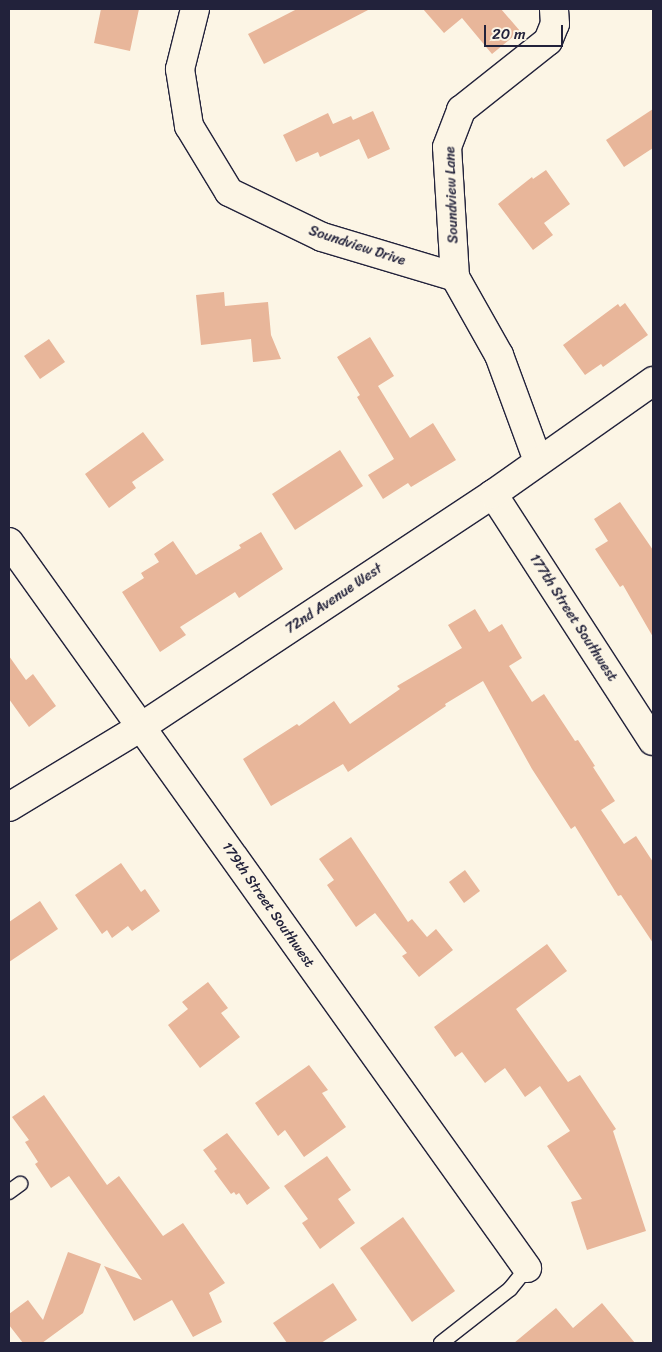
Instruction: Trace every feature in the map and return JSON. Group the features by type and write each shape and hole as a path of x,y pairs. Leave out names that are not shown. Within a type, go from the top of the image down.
{"street":[{"name":"Soundview Drive","path":"194,9 180,70 189,126 229,192 322,237 455,277"},
{"name":"Soundview Lane","path":"455,277 447,147 461,110 548,41 555,24 554,9"},
{"path":"455,277 499,355 538,462"},
{"name":"72nd Avenue West","path":"9,807 141,727 493,494 653,381"},
{"name":"177th Street Southwest","path":"493,494 653,741"},
{"name":"179th Street Southwest","path":"9,542 527,1268"}],"lane":[{"path":"441,1343 510,1289 527,1268"}],"building":[{"path":"101,9 139,9 130,51 94,43"},
{"path":"297,9 370,9 264,64 248,34"},
{"path":"423,9 501,9 520,31 492,54 462,18 444,33"},
{"path":"653,109 653,148 624,167 606,140"},
{"path":"373,111 390,149 368,159 359,139 320,157 318,152 296,162 283,135 328,113 333,124 351,116 353,120"},
{"path":"546,170 570,204 544,223 553,235 533,250 498,204 532,177 533,179"},
{"path":"224,292 225,306 268,302 271,335 281,359 253,362 251,339 201,345 196,295"},
{"path":"625,303 648,335 603,367 601,364 585,375 563,345 618,304 620,307"},
{"path":"370,337 394,376 378,386 410,438 433,423 456,460 411,487 408,483 383,499 368,475 394,459 357,397 360,395 337,357"},
{"path":"49,339 65,362 40,379 24,356"},
{"path":"143,432 164,460 132,482 136,488 109,508 85,474"},
{"path":"340,450 363,486 295,530 272,494"},
{"path":"620,502 653,550 653,637 623,585 620,587 595,549 608,541 594,519"},
{"path":"261,532 283,569 239,598 235,592 180,627 186,635 160,652 122,592 144,578 141,573 159,562 154,554 173,541 196,575 241,548 239,545"},
{"path":"475,609 489,632 502,624 522,658 509,666 532,702 544,694 575,741 578,740 595,766 593,767 615,801 601,810 624,844 636,836 653,862 653,943 621,895 618,896 575,826 571,829 532,769 483,681 445,704 446,706 348,772 343,764 271,806 243,759 297,724 299,726 334,701 350,724 400,689 397,686 462,648 448,625"},
{"path":"9,656 26,680 33,674 56,706 29,727 9,699"},
{"path":"351,837 408,922 412,919 427,937 436,929 453,950 419,977 402,956 407,953 375,913 356,927 327,885 334,880 319,859"},
{"path":"121,863 141,892 145,889 160,911 132,931 128,926 112,938 107,930 102,934 75,895"},
{"path":"465,870 480,891 464,903 449,882"},
{"path":"40,901 58,929 9,962 9,922"},
{"path":"547,944 567,971 516,1009 568,1082 580,1075 616,1129 613,1131 646,1231 587,1250 571,1202 582,1199 547,1146 570,1131 540,1086 525,1097 505,1068 485,1083 462,1052 455,1057 434,1027"},
{"path":"208,982 228,1008 221,1013 240,1037 200,1068 168,1025 188,1009 182,1002"},
{"path":"309,1065 328,1090 322,1093 346,1127 304,1157 285,1130 278,1136 255,1103"},
{"path":"44,1095 107,1185 119,1176 163,1236 183,1223 225,1283 209,1293 222,1322 193,1337 172,1300 134,1321 104,1266 142,1280 69,1176 51,1188 35,1164 38,1162 25,1142 29,1140 12,1117"},
{"path":"227,1133 270,1188 247,1205 239,1193 236,1195 234,1192 231,1194 214,1171 217,1169 203,1150"},
{"path":"327,1156 351,1190 338,1199 355,1223 320,1249 302,1223 308,1219 284,1186"},
{"path":"403,1217 455,1291 412,1322 360,1248"},
{"path":"68,1252 101,1264 83,1313 42,1343 23,1343 9,1325 9,1314 28,1300 43,1320"},
{"path":"333,1283 357,1320 321,1343 287,1343 273,1323"},
{"path":"602,1303 635,1343 514,1343 556,1308 573,1328"}]}
